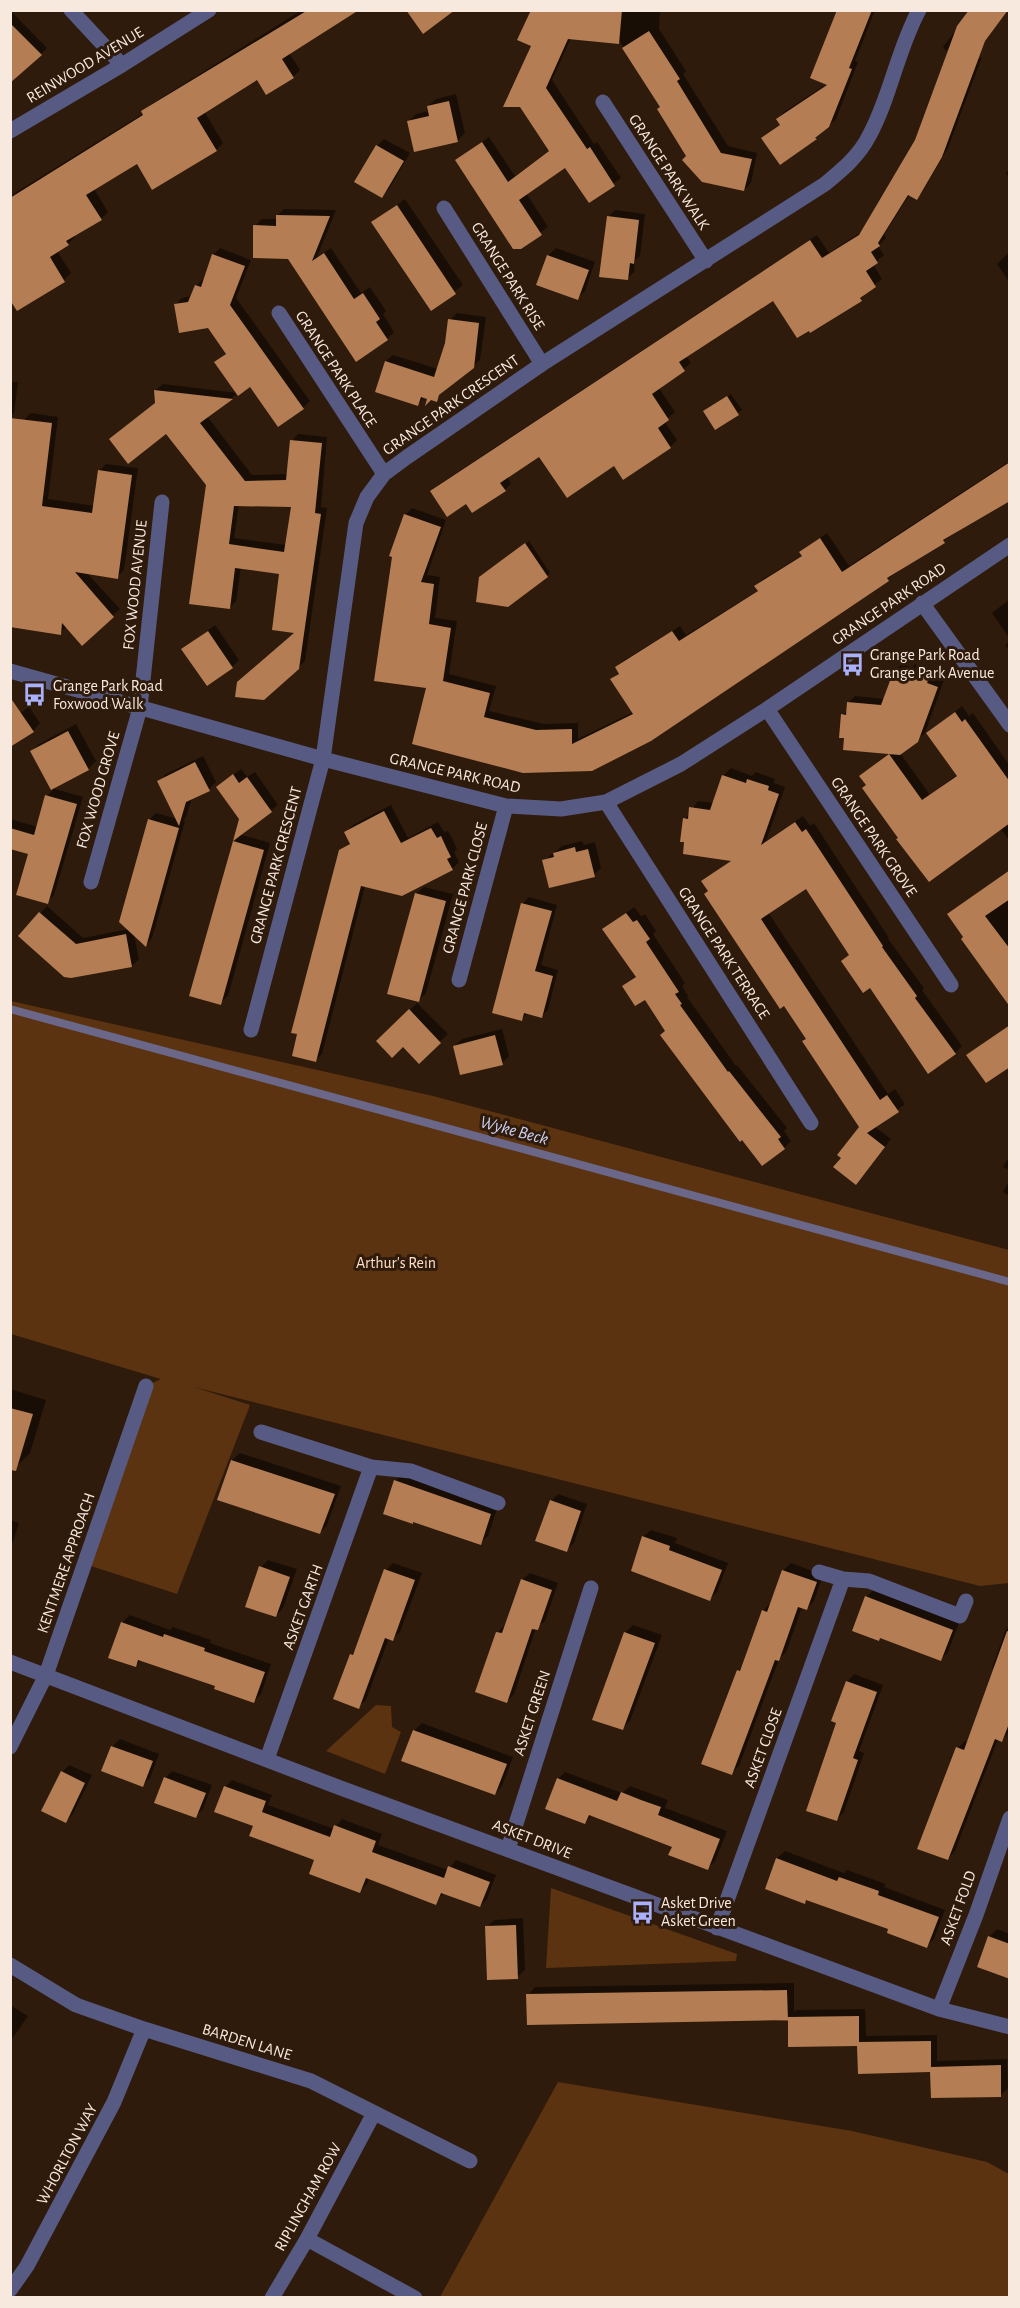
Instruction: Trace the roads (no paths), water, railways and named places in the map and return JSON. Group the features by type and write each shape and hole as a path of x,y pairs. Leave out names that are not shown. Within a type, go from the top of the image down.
{"street":[{"path":"71,10 122,65"},
{"name":"REINWOOD AVENUE","path":"10,131 209,10"},
{"name":"GRANGE PARK CRESCENT","path":"250,1030 323,759 356,523 367,497 384,474 542,364 825,184 850,163 869,137 904,43 919,10"},
{"name":"GRANGE PARK WALK","path":"603,102 706,261"},
{"name":"GRANGE PARK RISE","path":"444,208 542,364"},
{"name":"GRANGE PARK PLACE","path":"279,313 384,474"},
{"name":"FOX WOOD AVENUE","path":"140,708 162,502"},
{"name":"GRANGE PARK ROAD","path":"10,671 323,759 506,806 561,809 606,802 681,764 767,709 1010,545"},
{"path":"922,603 1010,725"},
{"name":"FOX WOOD GROVE","path":"91,882 140,708"},
{"name":"GRANGE PARK GROVE","path":"767,709 951,985"},
{"name":"GRANGE PARK TERRACE","path":"606,802 811,1123"},
{"name":"GRANGE PARK CLOSE","path":"459,980 506,806"},
{"name":"KENTMERE APPROACH","path":"10,1747 46,1675 146,1386"},
{"path":"261,1432 371,1467 411,1471 498,1503"},
{"name":"ASKET GARTH","path":"267,1759 371,1467"},
{"path":"819,1572 843,1579 868,1581 960,1616 966,1601"},
{"name":"ASKET CLOSE","path":"717,1928 843,1579"},
{"name":"ASKET GREEN","path":"508,1849 591,1588"},
{"name":"ASKET DRIVE","path":"10,1662 717,1928 939,2009 1010,2027"},
{"name":"ASKET FOLD","path":"939,2009 976,1915 1010,1818"},
{"name":"BARDEN LANE","path":"10,1965 76,2005 144,2029 311,2080 470,2161"},
{"name":"WHORLTON WAY","path":"10,2290 27,2266 114,2103 144,2029"},
{"name":"RIPLINGHAM ROW","path":"272,2298 307,2239 374,2113"},
{"path":"307,2239 415,2298"}],"waterway":[{"name":"Wyke Beck","path":"10,1009 1010,1282"}],"place":[{"name":"Grange Park Road Grange Park Avenue","path":"852,664"},
{"name":"Grange Park Road Foxwood Walk","path":"35,695"},
{"name":"Asket Drive Asket Green","path":"643,1912"}],"park label":[{"name":"Arthur's Rein","path":"396,1263"}]}
